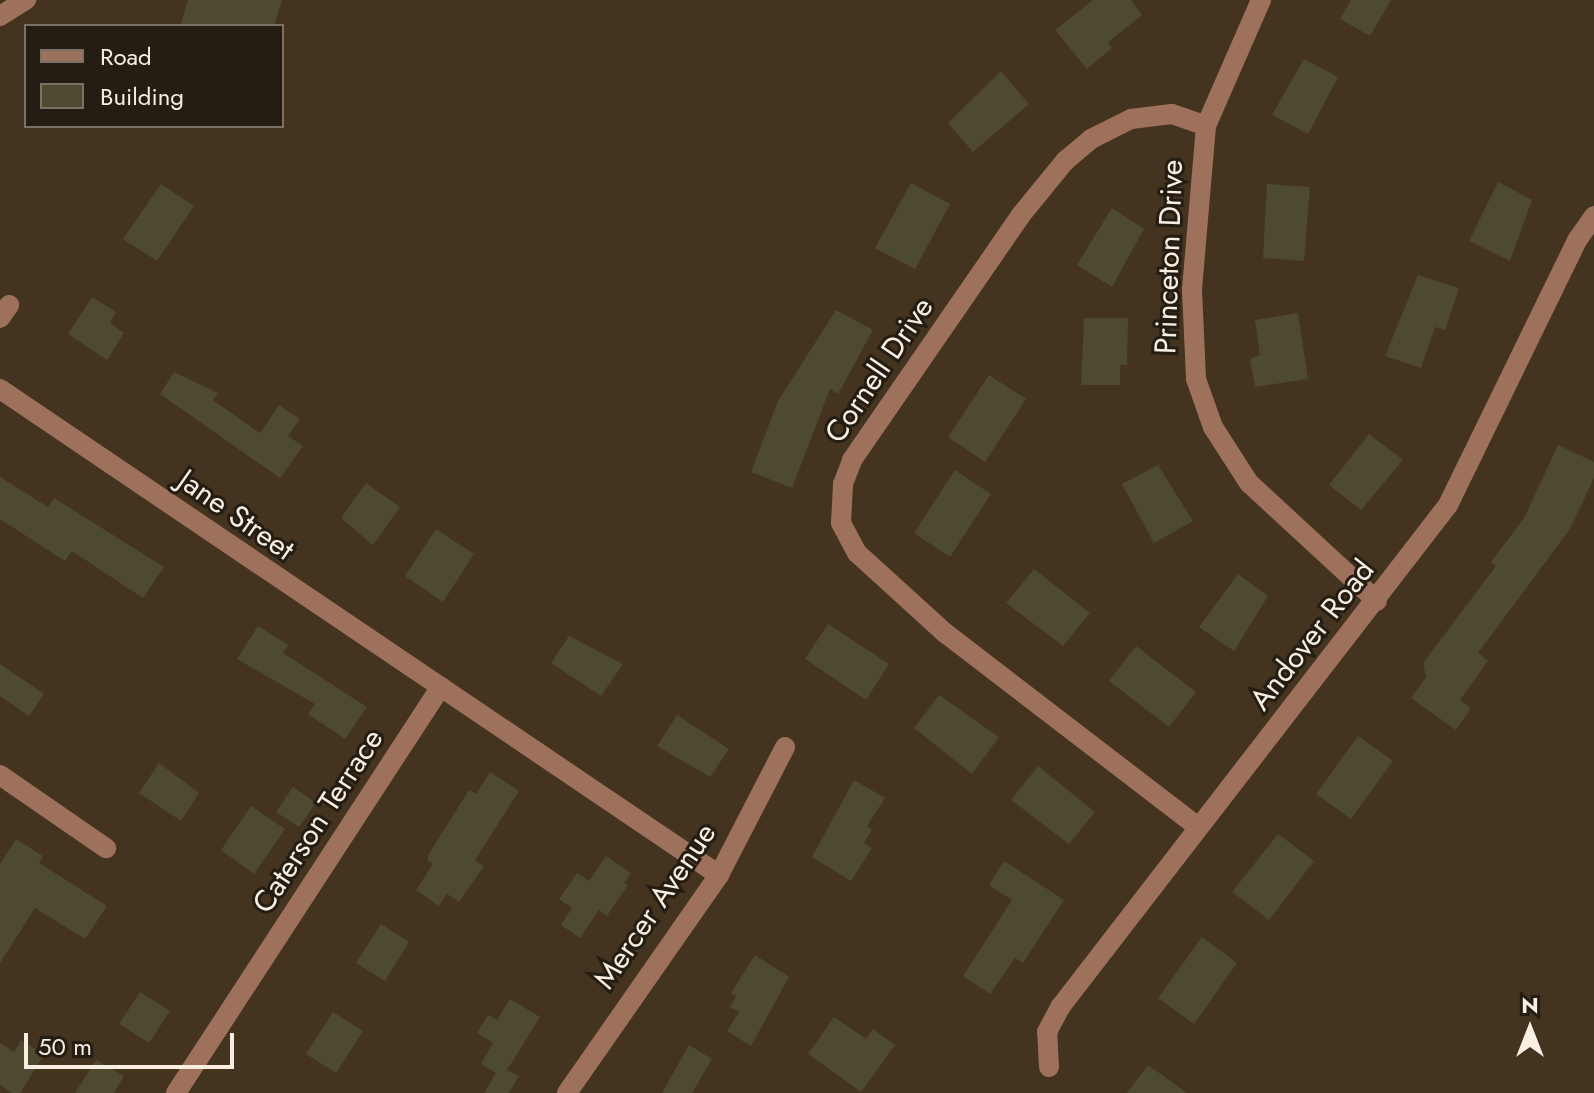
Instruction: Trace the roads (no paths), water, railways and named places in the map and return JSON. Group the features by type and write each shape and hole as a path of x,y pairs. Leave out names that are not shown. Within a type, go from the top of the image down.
{"street":[{"path":"0,16 26,0"},
{"name":"Princeton Drive","path":"1261,0 1206,126 1191,322 1192,354 1203,402 1229,456 1257,491 1377,601"},
{"name":"Cornell Drive","path":"1198,827 945,633 857,553 841,523 843,484 852,460 1050,178 1091,139 1131,119 1172,114 1206,126"},
{"name":"Andover Road","path":"1049,1067 1047,1032 1061,1006 1377,601 1463,479 1578,239 1594,216"},
{"name":"Jane Street","path":"0,389 441,687"},
{"path":"441,687 719,875"},
{"name":"Caterson Terrace","path":"176,1093 441,687"},
{"name":"Mercer Avenue","path":"567,1093 719,875 785,747"},
{"path":"0,775 106,848"}]}
